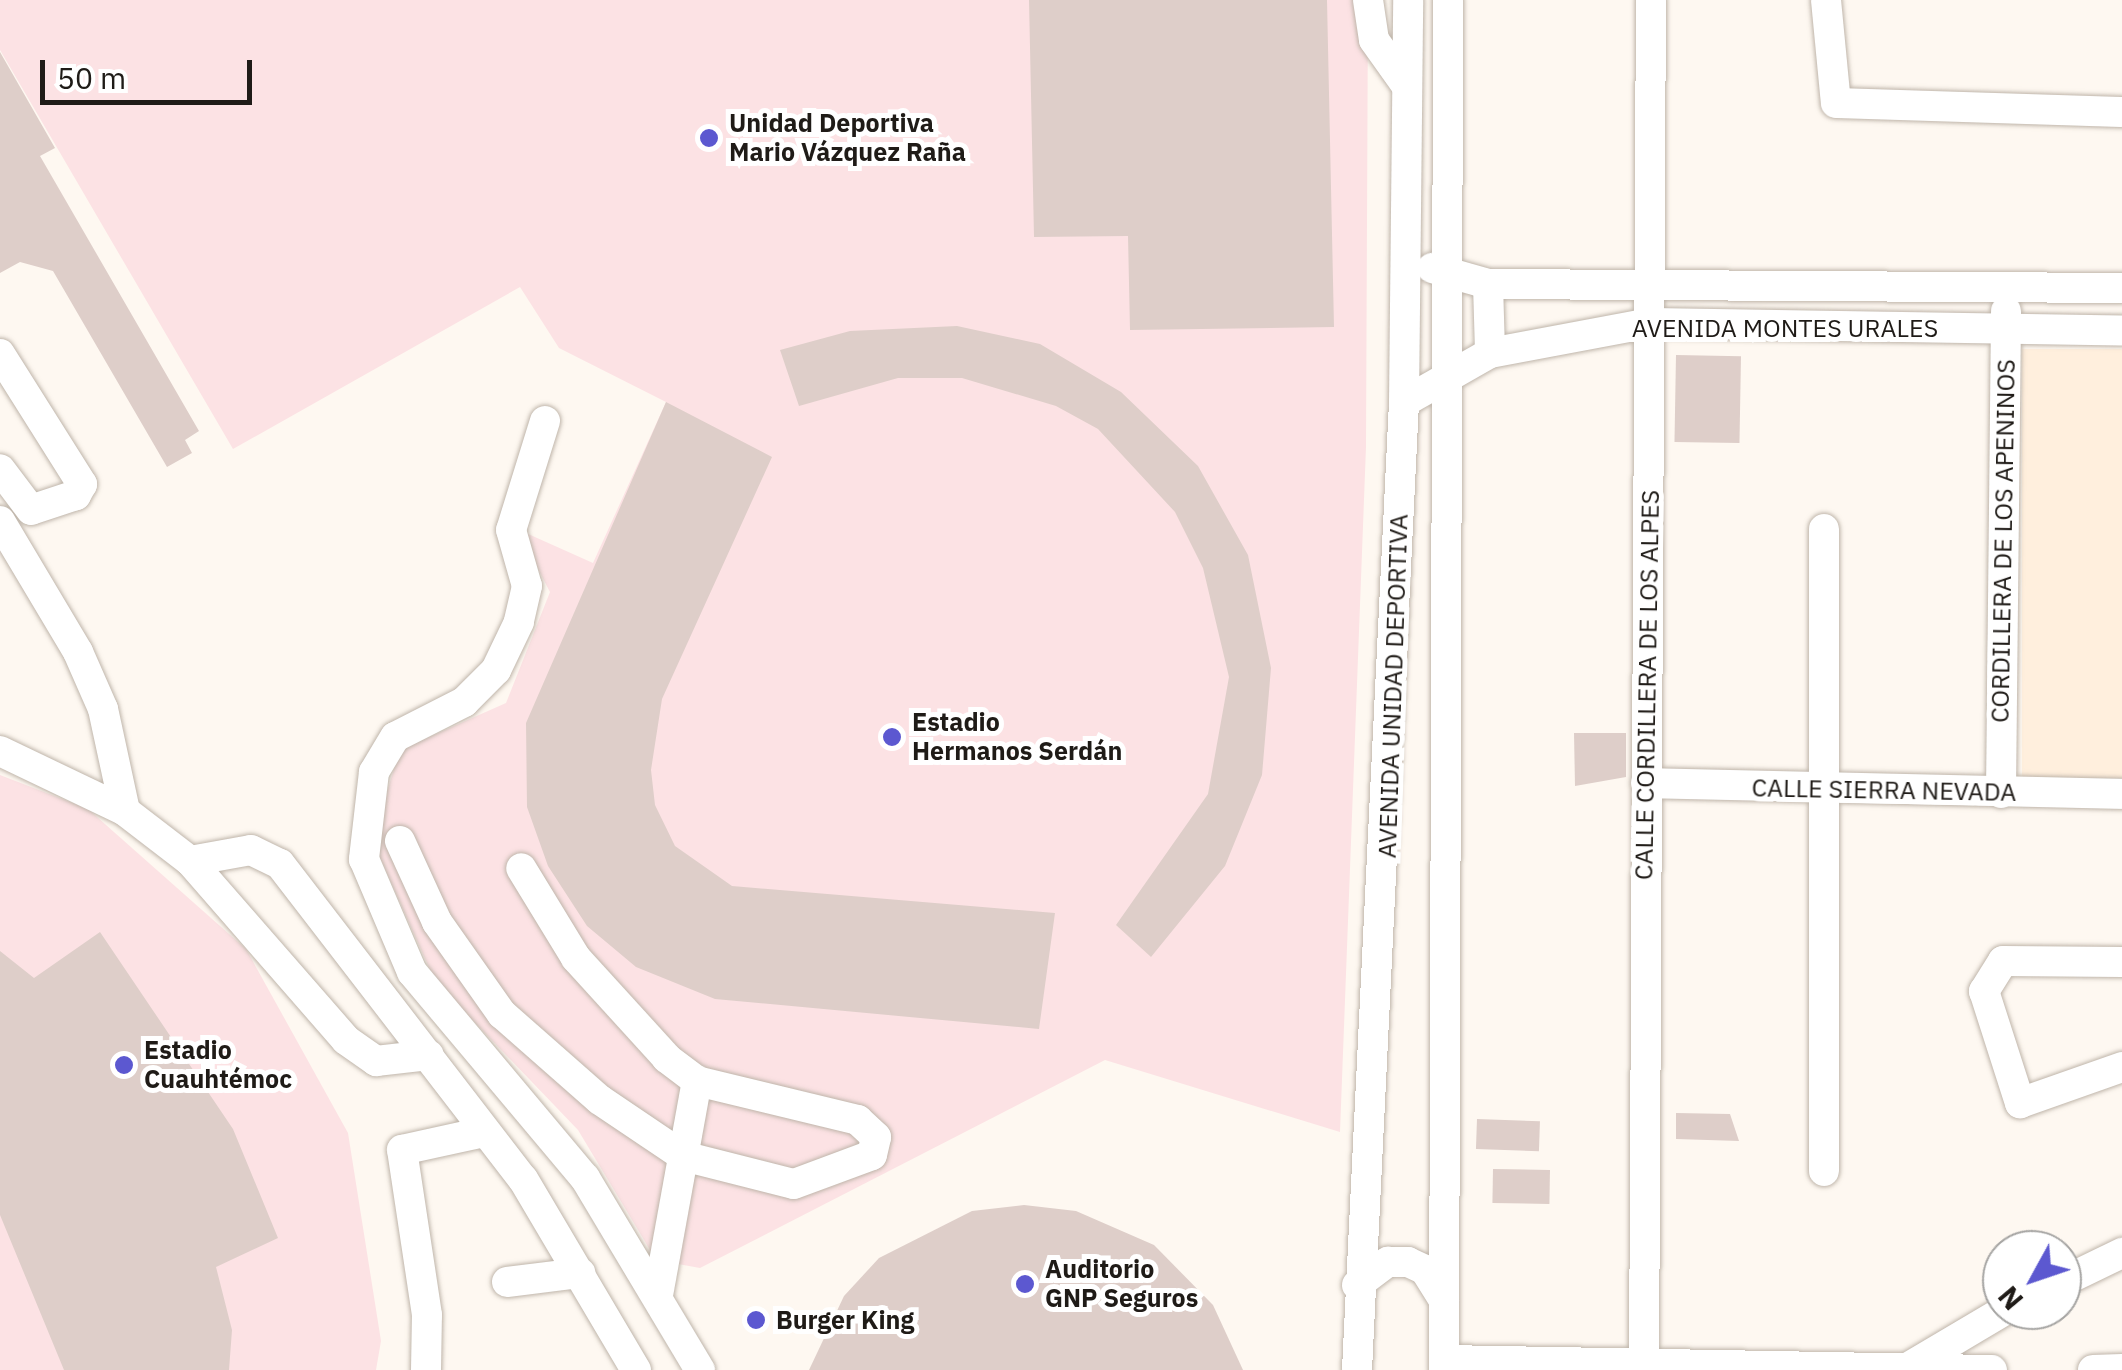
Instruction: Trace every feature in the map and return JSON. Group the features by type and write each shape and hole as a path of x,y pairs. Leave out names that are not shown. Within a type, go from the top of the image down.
{"street":[{"path":"1368,0 1374,40 1406,85"},
{"name":"AVENIDA UNIDAD DEPORTIVA","path":"1357,1370 1357,1285 1383,953 1404,402 1408,0"},
{"name":"AVENIDA UNIDAD DEPORTIVA","path":"1444,1365 1448,0"},
{"name":"CALLE CORDILLERA DE LOS ALPES","path":"1644,1368 1651,0"},
{"path":"1826,0 1836,103 2122,112"},
{"name":"AVENIDA MONTES URALES","path":"1405,251 1449,272 1488,284 2122,288"},
{"path":"1488,284 1490,353"},
{"name":"CORDILLERA DE LOS APENINOS","path":"2000,793 2006,289"},
{"name":"AVENIDA MONTES URALES","path":"1404,402 1448,372 1490,353 1651,324 2122,330"},
{"path":"0,354 82,484 76,495 31,510 0,469"},
{"path":"545,421 511,530 527,586 519,622 496,670 464,702 396,737 374,772 364,859 412,972 585,1178 658,1294 700,1370"},
{"path":"0,520 103,709 125,811"},
{"path":"1824,530 1824,1171"},
{"path":"0,751 125,811 190,860 346,1040 376,1060 429,1055"},
{"name":"CALLE SIERRA NEVADA","path":"1646,783 2122,794"},
{"path":"400,841 437,922 502,1014 600,1100 684,1156 794,1184 845,1171 876,1147 858,1120 698,1081 620,1012 521,868"},
{"path":"190,860 251,850 280,864 484,1132 580,1273 636,1370"},
{"path":"2122,962 2003,961 1984,990 2020,1103 2122,1068"},
{"path":"658,1294 698,1081"},
{"path":"426,1370 427,1315 402,1150 484,1132"},
{"path":"2082,1273 2122,1254"},
{"path":"1357,1285 1388,1262 1408,1262 1425,1270 1445,1304"},
{"path":"507,1282 580,1273"},
{"path":"1909,1367 1982,1324"},
{"path":"1444,1365 1992,1370"},
{"path":"2093,1370 2122,1368"}],"shaded area":[{"name":"Estadio Hermanos Serdán","path":"0,0 1368,0 1366,447 1340,1132 1105,1060 700,1268 656,1260 578,1130 435,981 372,840 400,750 506,703 550,592 517,529 593,563 666,402 559,348 520,287 233,449 0,50"},
{"path":"2022,349 2122,349 2122,778 2022,778"},
{"name":"Estadio Cuauhtémoc","path":"0,775 88,809 246,949 348,1133 381,1341 376,1370 0,1370"}],"building":[{"path":"1029,0 1327,0 1334,327 1130,330 1128,236 1034,237"},
{"path":"0,52 55,148 40,156 199,431 185,440 192,453 167,467 53,271 20,262 0,273"},
{"path":"957,326 1040,344 1121,392 1198,466 1248,555 1271,668 1262,775 1225,866 1151,957 1116,925 1208,794 1229,677 1203,568 1175,512 1098,429 1056,406 962,378 898,378 799,406 780,350 850,331"},
{"path":"1676,355 1741,356 1739,443 1674,442"},
{"path":"666,402 772,457 662,699 651,770 655,805 675,846 732,886 1055,913 1039,1029 715,999 636,967 587,926 548,866 527,807 526,723"},
{"path":"1574,733 1626,733 1626,777 1575,786"},
{"name":"Estadio Cuauhtémoc","path":"100,932 233,1129 278,1238 216,1267 232,1330 229,1370 64,1370 0,1215 0,951 34,978"},
{"path":"1676,1113 1730,1114 1739,1141 1676,1139"},
{"path":"1477,1119 1540,1121 1539,1151 1476,1149"},
{"path":"1493,1169 1550,1170 1549,1204 1492,1203"},
{"name":"Auditorio GNP Seguros","path":"1024,1205 1076,1211 1154,1245 1213,1305 1243,1370 809,1370 844,1296 879,1258 972,1211"}],"place":[{"name":"Unidad Deportiva Mario Vázquez Raña","path":"709,138"},
{"name":"Estadio Hermanos Serdán","path":"892,737"},
{"name":"Estadio Cuauhtémoc","path":"124,1065"},
{"name":"Auditorio GNP Seguros","path":"1025,1284"},
{"name":"Burger King","path":"756,1320"}]}
